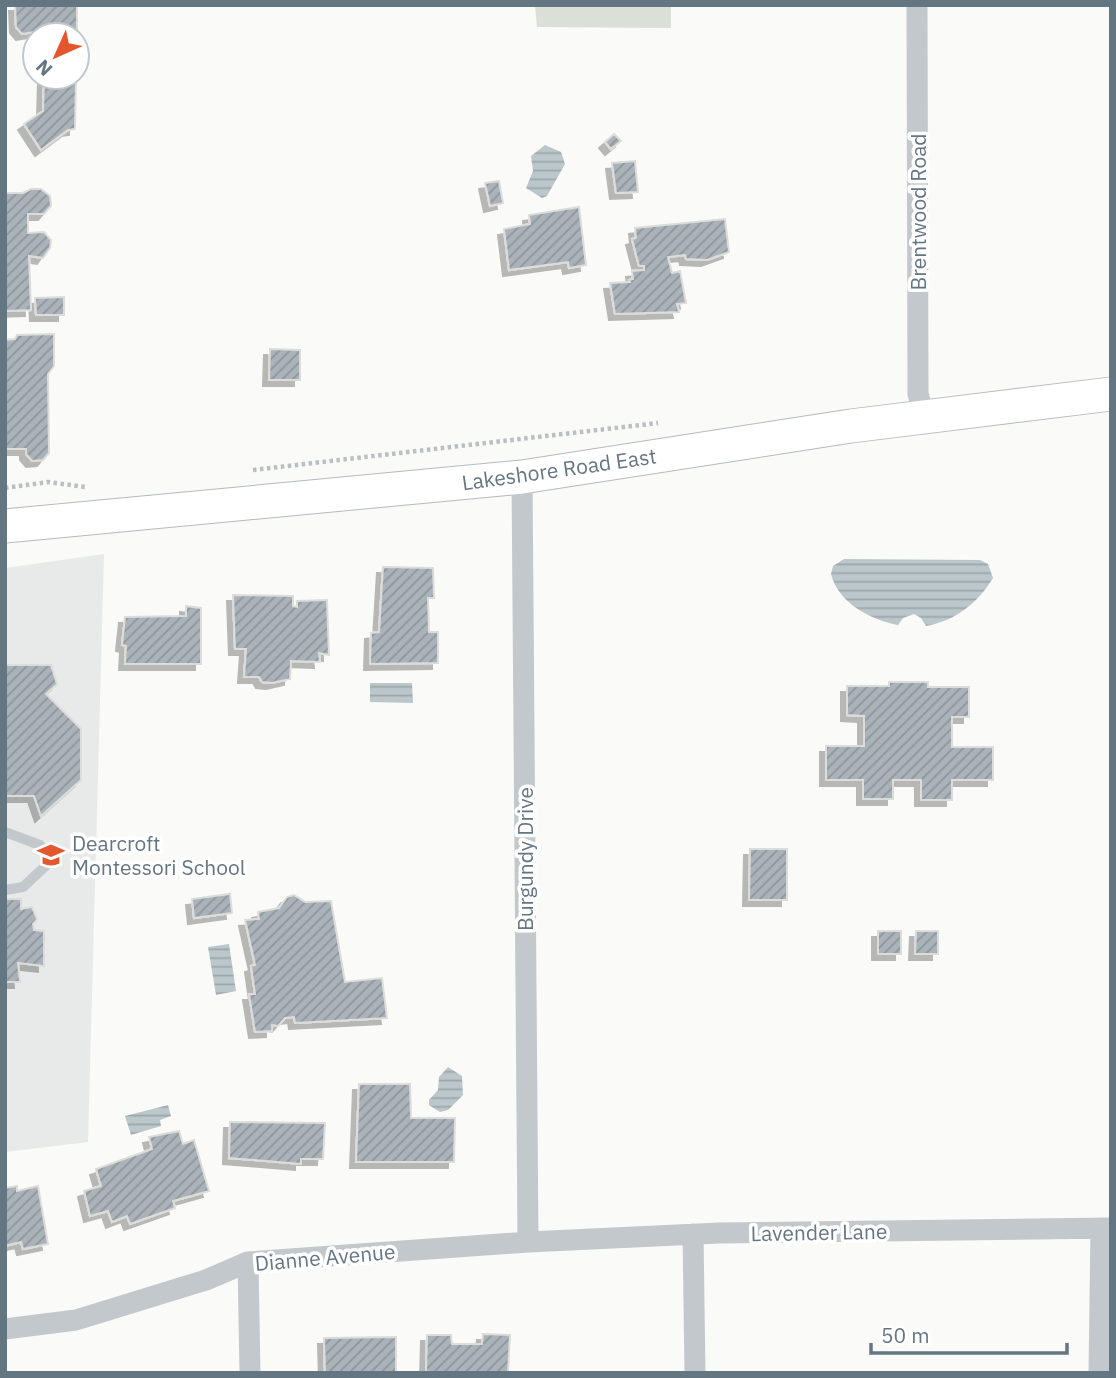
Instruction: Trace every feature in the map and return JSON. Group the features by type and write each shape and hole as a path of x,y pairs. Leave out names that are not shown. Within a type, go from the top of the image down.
{"main road":[{"name":"Lakeshore Road East","path":"5,526 522,477 925,417 1111,394"}],"street":[{"name":"Brentwood Road","path":"917,5 918,394 925,417"},
{"name":"Burgundy Drive","path":"522,477 528,1242"},
{"name":"Lavender Lane","path":"528,1242 693,1234 1106,1228"},
{"path":"1099,1373 1106,1228"},
{"path":"693,1234 695,1373"},
{"name":"Dianne Avenue","path":"5,1329 76,1320 206,1280 248,1262 528,1242"},
{"path":"248,1262 250,1373"}],"lane":[{"path":"5,832 40,845 51,861 23,887 5,890"}],"path":[{"path":"247,471 671,422"},
{"path":"5,488 48,482 98,489"}],"shaded area":[{"path":"535,5 671,5 671,28 537,27"},
{"path":"545,145 561,152 565,164 547,196 542,198 526,188 533,171 531,156"},
{"name":"Dearcroft Montessori School","path":"104,554 88,1142 5,1152 5,568"},
{"path":"844,559 980,560 988,564 993,578 973,603 947,620 926,626 921,618 914,614 903,618 898,625 867,614 841,594 831,574 833,566"},
{"path":"370,683 412,683 413,703 370,702"},
{"path":"229,944 236,991 216,995 208,947"},
{"path":"448,1067 462,1076 463,1095 448,1110 440,1112 429,1105 429,1100 438,1090 439,1077"},
{"path":"168,1105 171,1116 160,1120 161,1126 131,1135 125,1116"}],"building":[{"path":"15,5 77,5 77,21 21,21 21,33 16,27"},
{"path":"44,91 76,91 75,129 68,130 41,150 24,124 43,111"},
{"path":"614,134 621,141 611,149 605,142"},
{"path":"635,161 638,192 616,193 612,163"},
{"path":"499,181 503,203 490,206 485,183"},
{"path":"31,189 41,189 50,196 51,206 44,214 28,214 28,233 44,232 51,240 50,248 43,258 29,256 31,310 5,311 5,193 23,193"},
{"path":"579,207 586,265 569,268 568,262 509,270 504,229 530,224 529,215"},
{"path":"725,219 729,252 707,260 686,259 685,255 668,257 672,273 680,271 686,303 677,304 679,312 615,314 610,283 630,282 629,280 633,279 632,271 644,270 644,266 639,266 632,239 636,238 635,228"},
{"path":"64,297 64,315 36,315 35,298"},
{"path":"54,334 54,366 48,374 49,453 43,460 32,461 26,454 26,449 6,449 5,340 15,339 17,335"},
{"path":"270,349 300,350 300,380 269,380"},
{"path":"383,567 433,568 434,598 428,598 429,632 438,632 438,663 370,664 371,633 379,632"},
{"path":"233,595 293,596 293,606 297,607 297,601 327,600 329,655 319,653 320,662 291,661 290,679 272,683 262,682 259,677 244,677 246,649 235,649"},
{"path":"186,606 201,608 201,664 125,664 126,646 122,645 125,617 186,616"},
{"path":"5,665 51,665 57,684 46,694 81,729 81,780 41,816 34,796 5,796"},
{"path":"889,682 928,682 928,687 969,687 969,717 952,717 952,747 993,747 993,780 952,780 952,800 921,800 921,780 893,780 893,799 863,799 863,780 826,780 826,746 864,746 864,716 847,715 847,686 889,686"},
{"path":"750,849 787,849 787,900 749,900"},
{"path":"230,894 232,913 194,918 192,899"},
{"path":"294,895 305,902 331,901 345,982 382,978 387,1018 295,1023 294,1017 285,1018 278,1026 272,1025 272,1031 255,1032 249,994 255,994 251,966 255,965 245,920 259,919 258,912 279,908 287,897"},
{"path":"5,899 21,899 21,909 32,907 37,919 33,924 34,930 44,931 44,966 18,963 20,982 5,982"},
{"path":"878,931 901,931 901,954 878,954"},
{"path":"916,931 938,931 938,954 915,954"},
{"path":"359,1084 410,1084 411,1118 455,1118 454,1162 356,1162"},
{"path":"230,1122 325,1123 323,1159 301,1159 301,1164 229,1158"},
{"path":"179,1131 183,1144 194,1140 209,1191 173,1201 175,1208 130,1224 127,1216 112,1222 108,1211 90,1216 84,1191 101,1186 96,1169 152,1149 149,1137"},
{"path":"17,1186 17,1191 38,1186 48,1244 23,1249 21,1242 5,1246 5,1188"},
{"path":"483,1334 510,1335 508,1372 511,1373 426,1373 427,1335 451,1335 452,1344 482,1344"},
{"path":"396,1337 396,1373 325,1373 324,1338"}],"place":[{"name":"Dearcroft Montessori School","path":"51,855"}]}
